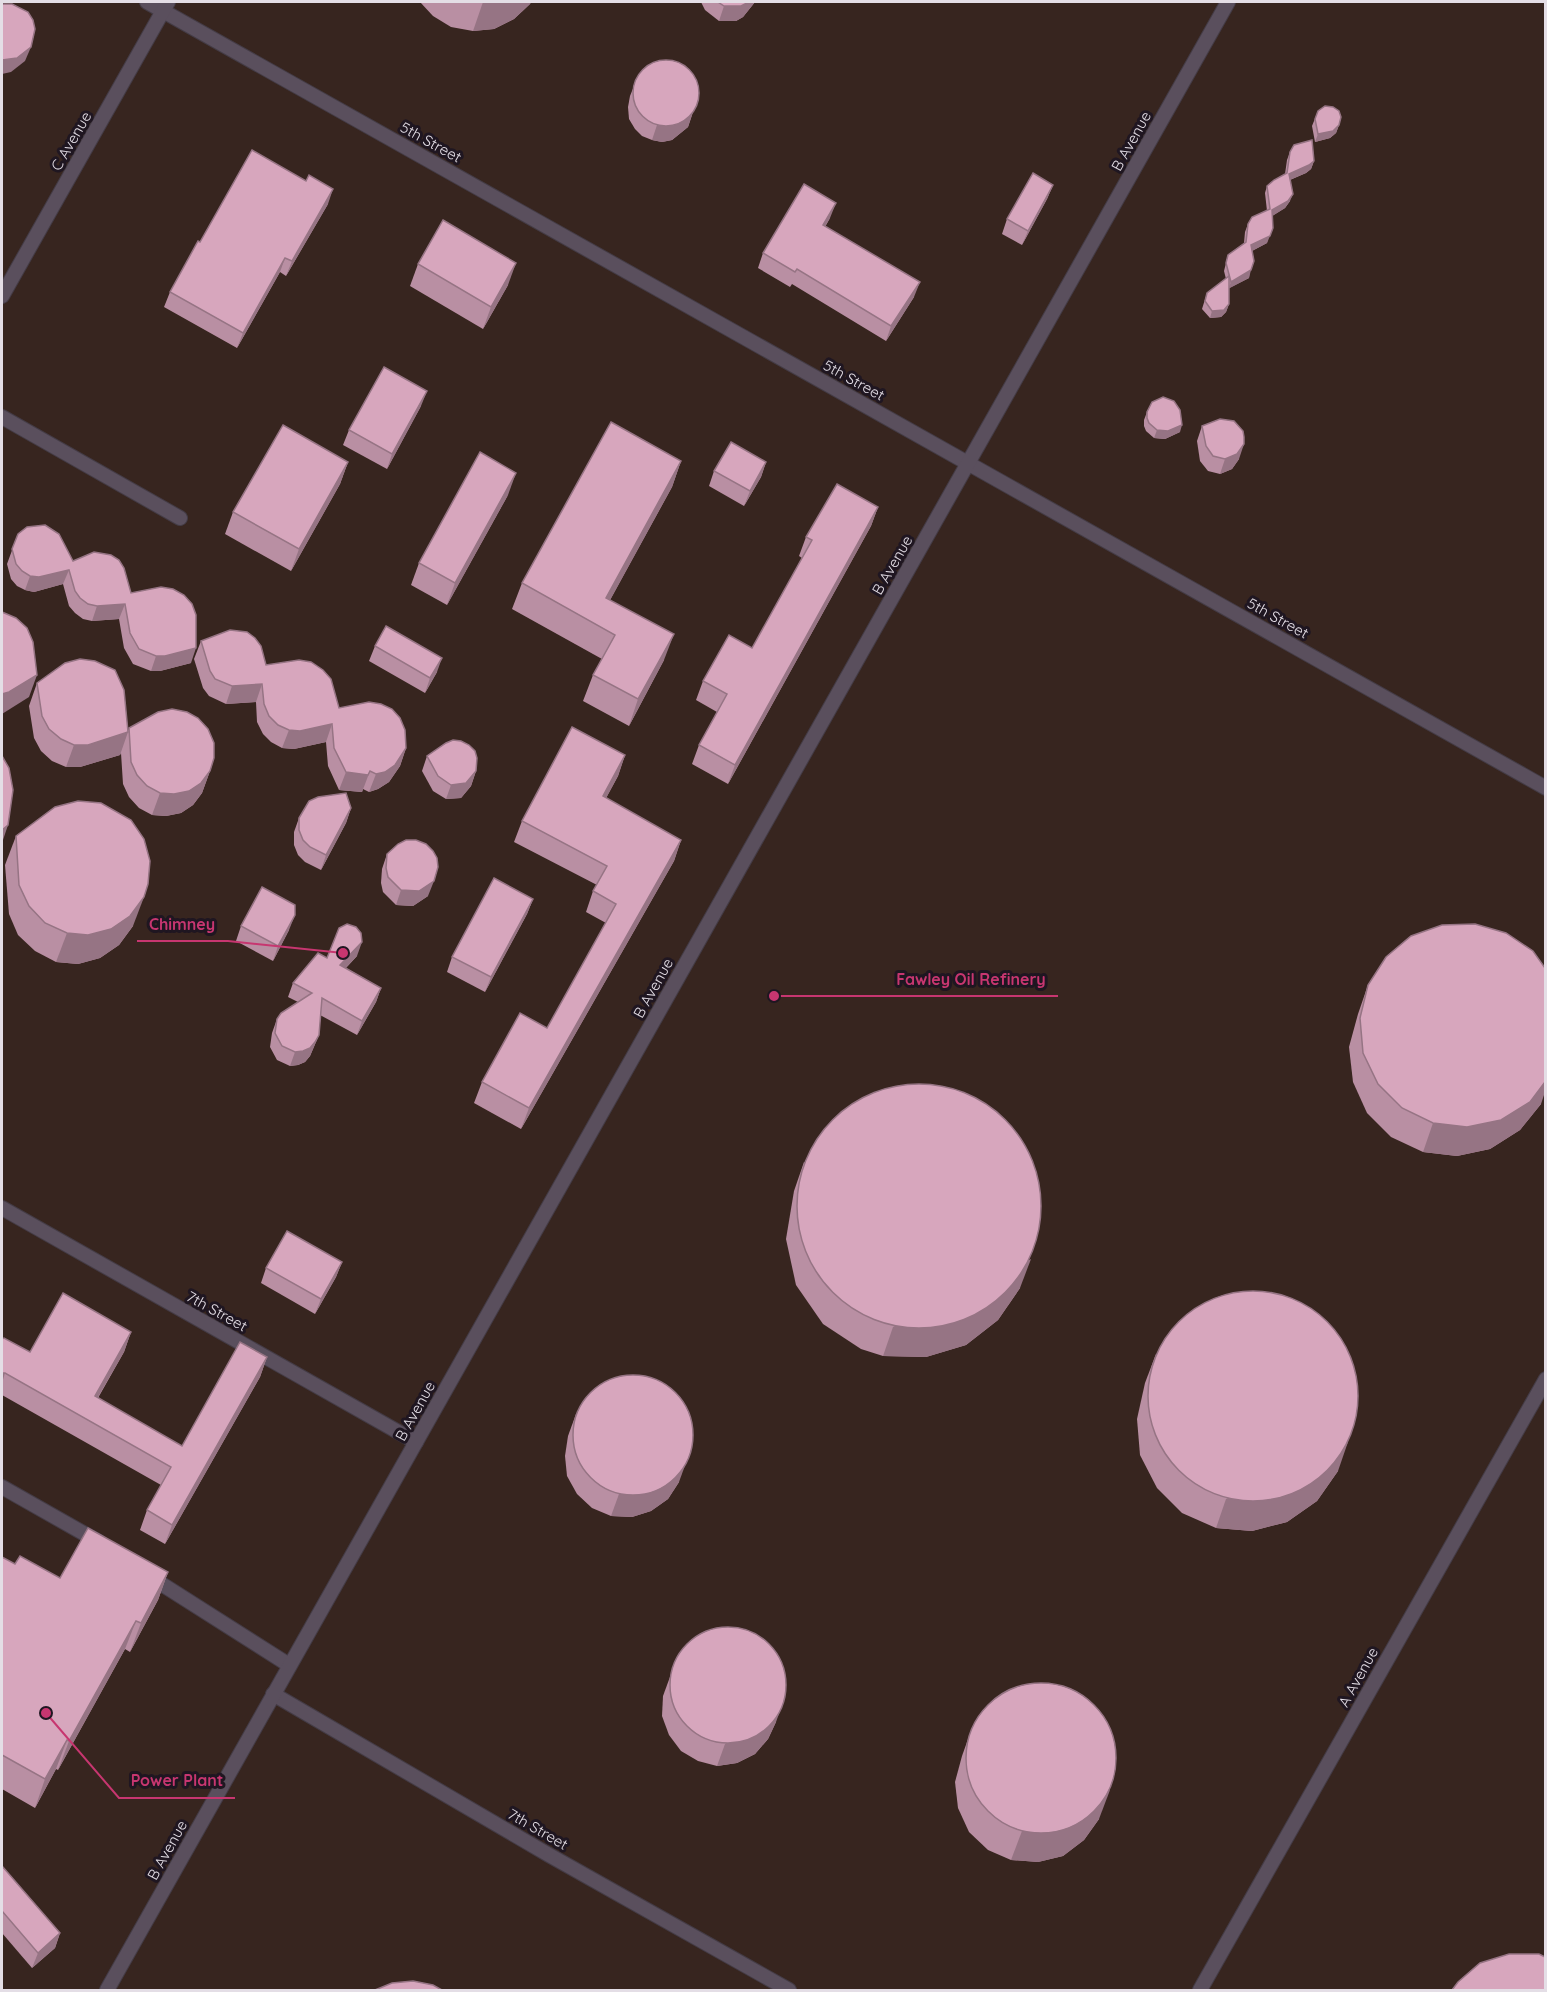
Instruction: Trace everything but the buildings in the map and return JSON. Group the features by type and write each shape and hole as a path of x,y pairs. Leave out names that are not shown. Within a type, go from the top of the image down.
{"lane":[{"name":"5th Street","path":"147,2 166,6 968,463 1545,788"},
{"name":"B Avenue","path":"107,1990 1228,2"},
{"name":"C Avenue","path":"2,296 166,6"},
{"path":"2,417 180,518"},
{"name":"7th Street","path":"2,1208 416,1442"},
{"name":"A Avenue","path":"1200,1990 1545,1379"},
{"path":"2,1487 107,1548"},
{"path":"136,1567 289,1665"},
{"name":"7th Street","path":"273,1694 549,1855 789,1990"}],"shaded area":[{"path":"2,2 1545,2 1545,1990 2,1990"}],"place":[{"name":"Chimney","path":"343,953"},
{"name":"Fawley Oil Refinery","path":"774,996"},
{"name":"Power Plant","path":"46,1713"}]}
